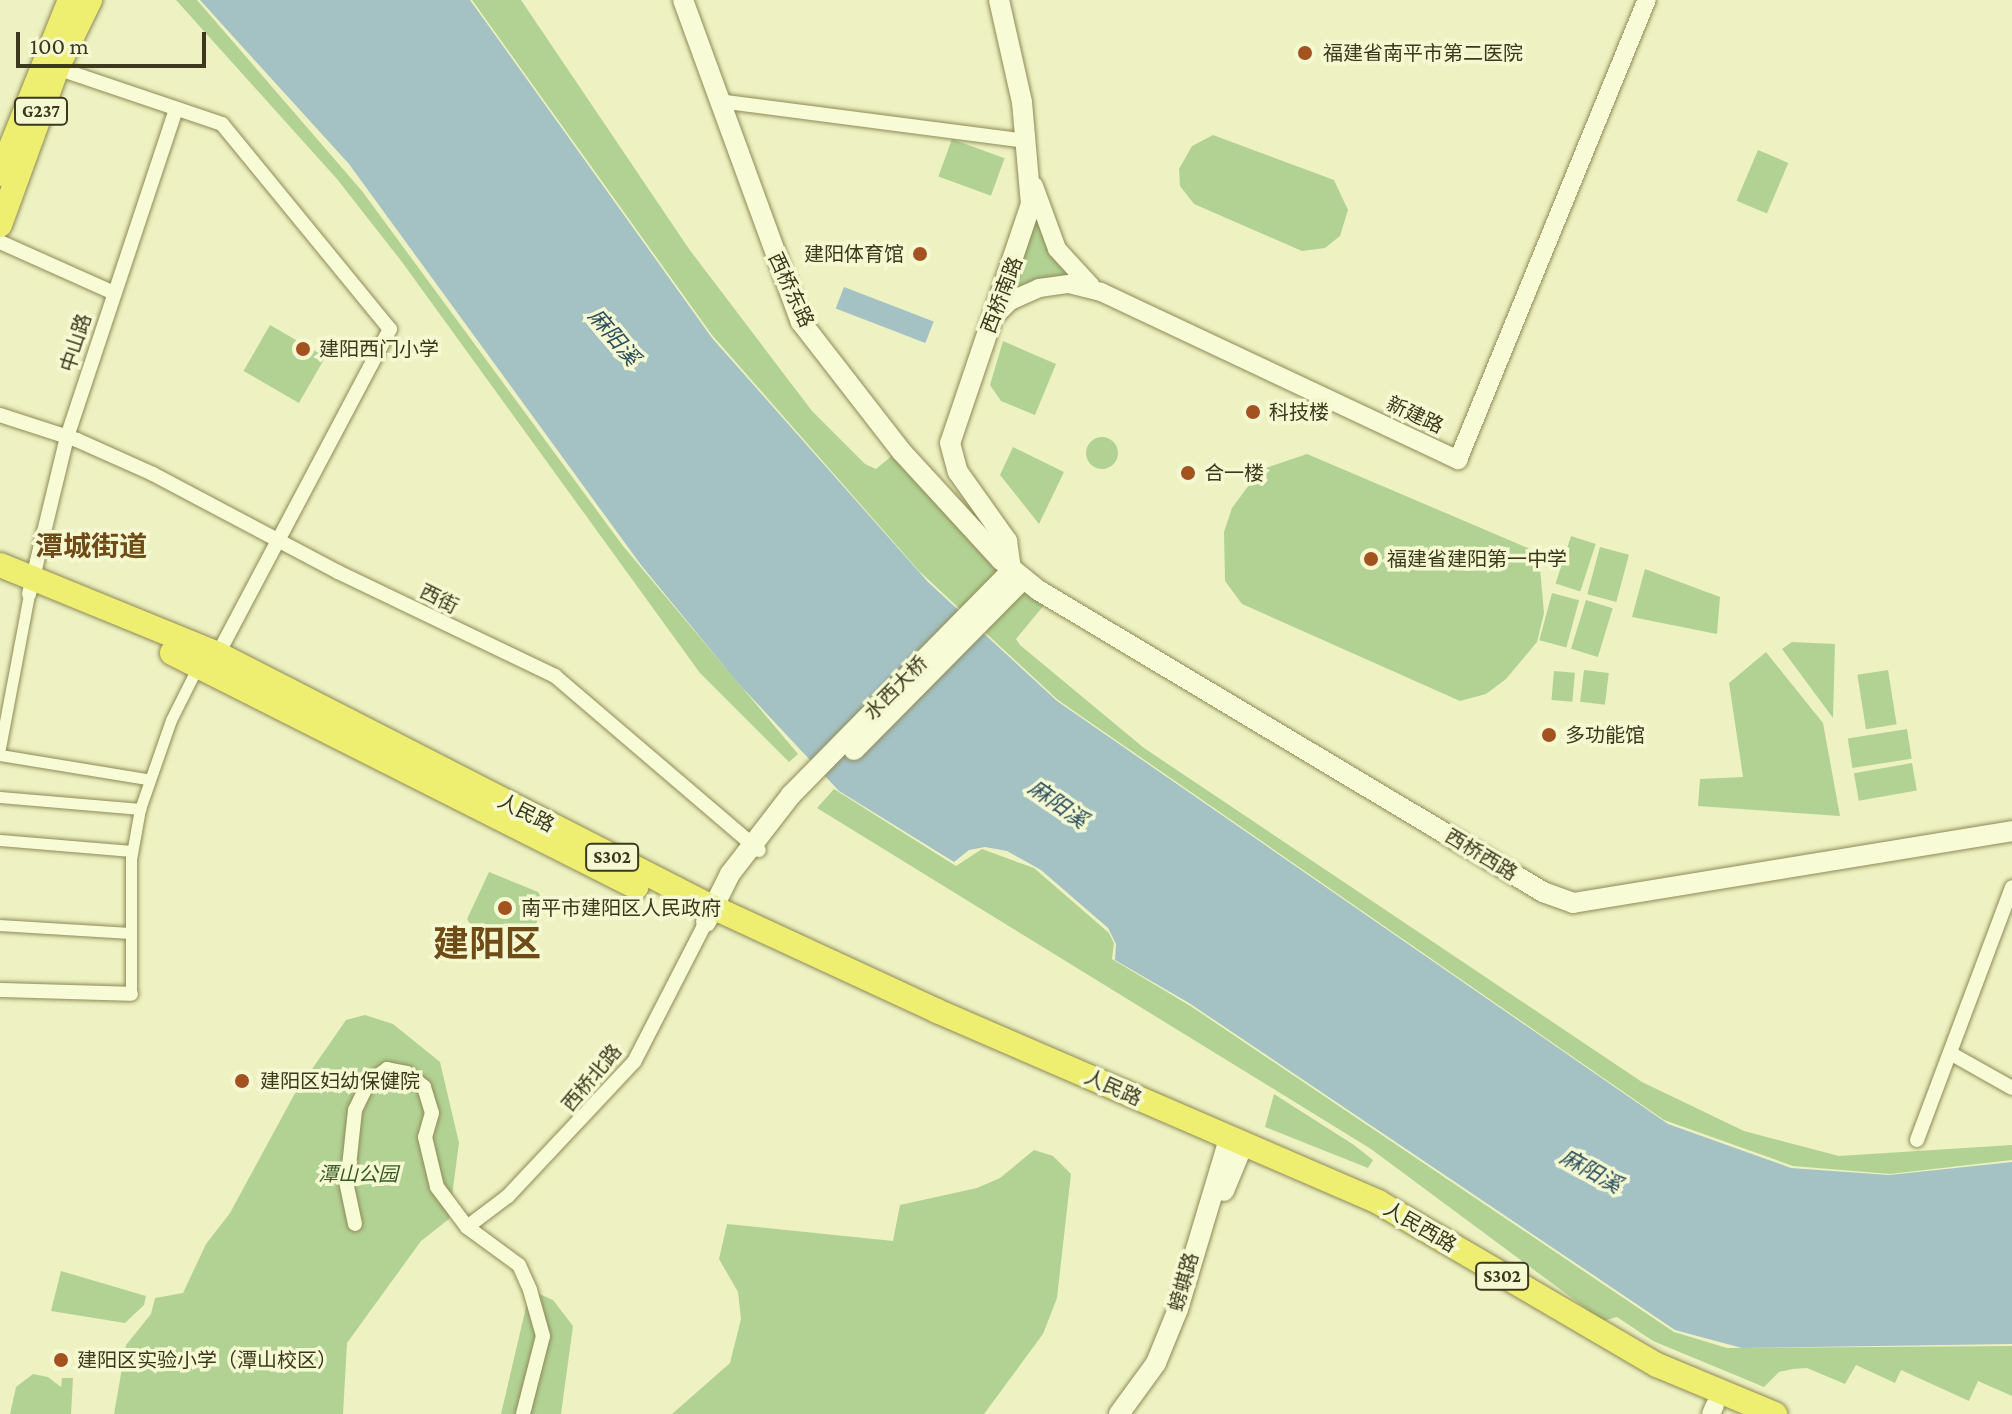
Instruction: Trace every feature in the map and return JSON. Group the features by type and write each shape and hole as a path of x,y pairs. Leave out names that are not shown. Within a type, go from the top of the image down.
{"highway":[{"name":"G237","path":"0,174 70,0"},
{"name":"G237","path":"0,225 57,68 90,0"},
{"name":"人民路","path":"0,565 31,586 209,662 712,913 1233,1148"},
{"name":"人民路","path":"0,582 31,586"},
{"name":"人民西路","path":"1233,1148 1374,1214 1565,1332 1651,1379 1720,1411"},
{"name":"人民西路","path":"1233,1148 1415,1221 1574,1321 1657,1365 1775,1414"}],"main road":[{"name":"西桥东路","path":"683,0 801,322 901,451 1012,581"},
{"name":"西桥南路","path":"999,0 1032,179 1027,227 991,319 950,443 958,472 1007,541 1012,581"},
{"name":"水西大桥","path":"712,913 755,847 796,799 1012,581"},
{"name":"西桥西路","path":"1012,581 1543,892 1573,903 2012,831"},
{"name":"螃蜞路","path":"1119,1414 1156,1363 1178,1309 1233,1148"},
{"path":"1132,1414 1161,1376 1185,1318 1233,1148"}],"street":[{"name":"新建路","path":"991,319 1010,301 1039,288 1069,284 1101,292 1458,460 1647,0"},
{"path":"0,990 131,994 129,933 132,851 147,779 390,329 222,124 57,68"},
{"path":"719,101 1027,141"},
{"name":"中山路","path":"31,586 67,437 176,109"},
{"path":"1032,179 1063,259 1101,292"},
{"path":"0,242 114,293"},
{"name":"西街","path":"0,415 67,437 278,537 338,572 555,676 755,847"},
{"path":"0,748 4,702 31,586"},
{"path":"0,755 147,779"},
{"path":"0,797 140,809"},
{"path":"0,840 132,851"},
{"path":"1917,1140 2012,887"},
{"name":"西桥北路","path":"467,1227 508,1196 634,1062 712,913"},
{"path":"0,925 129,933"},
{"path":"1950,1053 2012,1088"},
{"path":"355,1224 347,1185 355,1110 368,1083 387,1069 407,1073 424,1087 432,1113 425,1137 427,1166 450,1210 467,1227 519,1265 530,1290 543,1336 523,1414"}],"green space":[{"path":"176,0 197,0 362,191 623,546 798,754 789,762 700,673 402,262 337,179"},
{"path":"472,0 521,0 689,249 812,411 865,464 876,469 894,454 1045,604 1016,639 1020,645 1144,748 1642,1082 1744,1131 1839,1156 2012,1145 2012,1160 1890,1174 1793,1166 1664,1120 1058,700 919,571 712,335"},
{"path":"1213,135 1334,180 1348,210 1340,236 1325,248 1302,251 1194,204 1180,186 1179,169 1192,146"},
{"path":"952,139 1005,158 991,196 938,177"},
{"path":"1758,150 1788,163 1767,214 1737,201"},
{"path":"1034,212 1072,275 1010,294"},
{"path":"270,325 325,357 299,403 244,371"},
{"path":"1003,341 1056,364 1035,415 1001,401 990,385"},
{"path":"1102,437 1113,442 1118,453 1113,464 1102,469 1091,464 1086,453 1091,442"},
{"path":"1013,447 1064,472 1039,524 1000,475"},
{"path":"1307,454 1528,548 1540,568 1544,613 1537,642 1506,679 1486,694 1460,701 1242,604 1225,581 1224,532 1232,508 1260,470"},
{"path":"1571,536 1596,544 1580,592 1556,584"},
{"path":"1600,547 1629,555 1616,602 1587,594"},
{"path":"1645,569 1720,597 1717,634 1632,617"},
{"path":"1552,593 1579,600 1566,648 1539,640"},
{"path":"1586,600 1613,608 1598,657 1571,649"},
{"path":"1792,642 1835,644 1833,718 1782,649"},
{"path":"1766,652 1823,723 1840,816 1698,806 1700,779 1743,777 1729,683"},
{"path":"1584,670 1609,673 1605,705 1580,702"},
{"path":"1888,670 1897,724 1866,729 1857,675"},
{"path":"1554,671 1575,673 1572,702 1551,700"},
{"path":"1907,729 1912,759 1852,768 1848,738"},
{"path":"1912,763 1917,791 1859,801 1854,773"},
{"path":"834,789 956,866 982,849 1034,868 1109,933 1114,943 1112,959 1192,1007 1674,1332 1727,1348 2012,1346 2012,1396 1978,1381 1969,1401 1901,1370 1895,1383 1856,1365 1845,1384 1807,1368 1779,1372 1764,1387 1653,1341 1617,1317 1603,1321 1371,1149 817,808"},
{"path":"489,872 538,892 544,903 529,943 522,946 470,924 467,919"},
{"name":"潭山公园","path":"365,1015 393,1024 440,1062 459,1143 449,1219 421,1241 347,1343 343,1414 114,1414 126,1345 151,1314 155,1298 183,1293 206,1244 230,1213 294,1095 346,1020"},
{"path":"1274,1094 1354,1145 1373,1160 1368,1168 1265,1127"},
{"path":"1034,1150 1053,1156 1071,1174 1057,1298 1043,1334 984,1414 672,1414 730,1363 741,1319 738,1292 719,1259 727,1224 893,1241 900,1205 977,1188 1000,1178"},
{"path":"61,1271 146,1296 144,1305 125,1323 51,1311"},
{"path":"530,1290 553,1300 573,1326 561,1414 501,1414"},
{"path":"33,1374 48,1377 61,1387 62,1378 73,1378 71,1414 10,1414 16,1387"}],"water":[{"name":"麻阳溪","path":"200,0 470,0 712,338 928,582 1057,701 1668,1124 1791,1168 1889,1175 2012,1162 2012,1344 1742,1348 1675,1330 1189,1003 1115,960 1116,944 1108,928 1041,870 1007,851 985,847 969,850 954,862 839,791 738,683 641,565 349,164"},
{"path":"844,287 934,321 925,343 836,308"}],"place":[{"name":"福建省南平市第二医院","path":"1305,53"},
{"name":"建阳体育馆","path":"920,254"},
{"name":"建阳西门小学","path":"303,349"},
{"name":"科技楼","path":"1253,412"},
{"name":"合一楼","path":"1188,473"},
{"name":"福建省建阳第一中学","path":"1371,559"},
{"name":"多功能馆","path":"1549,735"},
{"name":"南平市建阳区人民政府","path":"505,908"},
{"name":"建阳区妇幼保健院","path":"242,1081"},
{"name":"建阳区实验小学（潭山校区）","path":"61,1360"}],"district":[{"name":"潭城街道","path":"91,547"},
{"name":"建阳区","path":"487,945"}]}
